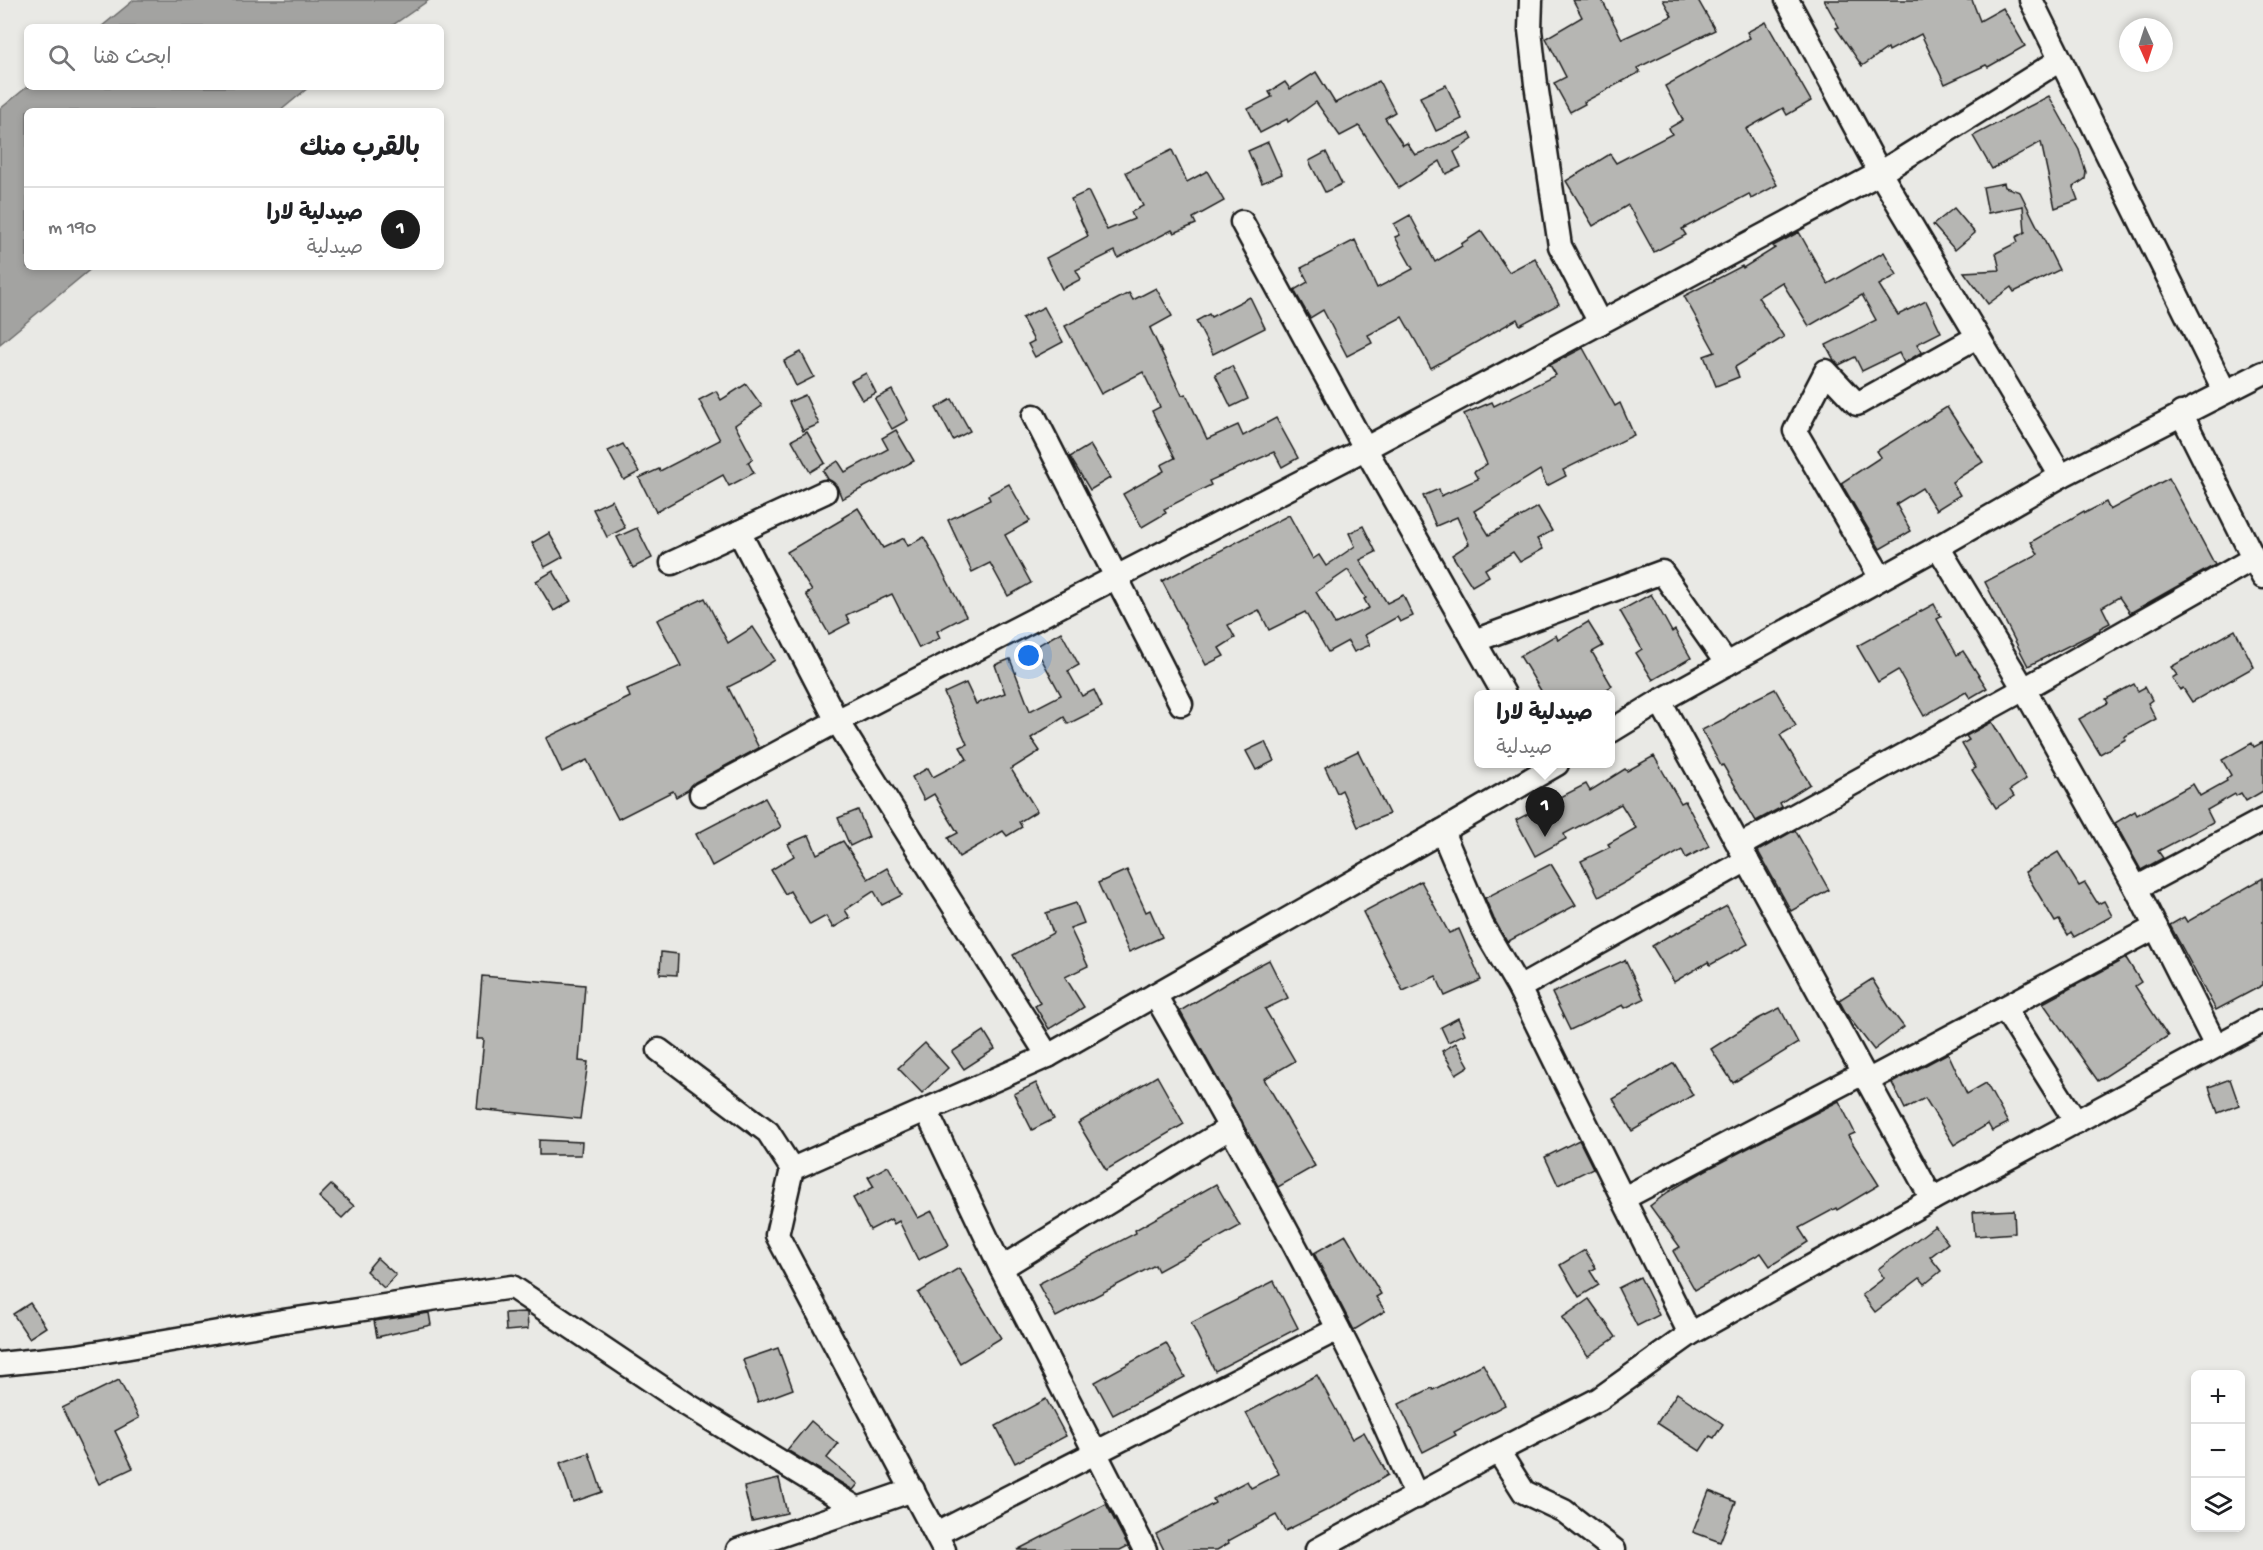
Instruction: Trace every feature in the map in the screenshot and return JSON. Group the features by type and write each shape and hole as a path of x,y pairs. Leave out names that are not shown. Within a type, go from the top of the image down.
{"street":[{"path":"1531,0 1530,30 1536,84 1560,246 1600,322"},
{"path":"1787,0 1880,173 2061,476"},
{"path":"2031,0 2225,392"},
{"path":"701,794 837,721 1365,448 1880,173 2060,60"},
{"path":"1242,222 1365,448 1502,690"},
{"path":"1881,578 1795,431 1826,371 1857,404 1977,337"},
{"path":"1615,729 1660,701 2061,476 2263,373"},
{"path":"1519,988 1743,853 2024,689 2258,568 2181,413"},
{"path":"1034,416 1181,704"},
{"path":"672,563 825,492"},
{"path":"739,532 837,721 1048,1056"},
{"path":"1938,547 2024,689 2136,888 2216,1046"},
{"path":"1474,641 1662,572 1727,664"},
{"path":"1660,701 1932,1199"},
{"path":"792,1168 1048,1056 1442,831 1546,768"},
{"path":"2136,888 2263,820"},
{"path":"1442,831 1482,925 1519,988 1690,1334"},
{"path":"1624,1198 2004,1008 2156,927"},
{"path":"1155,995 1297,1248 1417,1497"},
{"path":"2004,1008 2076,1122"},
{"path":"1317,1550 1498,1451 1599,1399 1690,1334 1932,1199 2263,1020"},
{"path":"659,1050 768,1132 792,1168 777,1235 940,1542 1097,1452 1338,1329"},
{"path":"927,1110 1001,1268 1097,1452 1145,1550"},
{"path":"1001,1268 1231,1127"},
{"path":"0,1364 77,1356 283,1321 512,1287 686,1404 858,1509"},
{"path":"1498,1451 1524,1492 1564,1511 1614,1550"},
{"path":"738,1550 913,1490"}],"shaded area":[{"path":"134,0 429,0 394,24 105,24"},
{"path":"24,89 305,90 284,108 24,108 24,270 89,270 0,344 0,109"}],"building":[{"path":"1573,0 1602,0 1622,39 1672,16 1663,0 1698,0 1715,30 1637,68 1640,72 1570,112 1554,83 1566,77 1546,38 1582,17"},
{"path":"1824,0 1972,0 1980,21 2003,8 2025,46 1988,67 1986,65 1945,84 1921,34 1889,51 1888,48 1862,66 1836,28 1839,27"},
{"path":"1766,22 1811,101 1787,115 1783,108 1746,129 1777,185 1751,199 1749,194 1682,229 1686,235 1654,252 1628,205 1593,226 1566,181 1610,154 1616,163 1672,134 1669,128 1683,120 1665,86 1750,38 1747,32"},
{"path":"1316,72 1335,103 1379,81 1395,112 1385,118 1403,145 1407,143 1415,155 1470,133 1473,139 1454,152 1461,167 1446,174 1440,161 1399,188 1359,126 1340,136 1316,102 1288,122 1287,119 1260,133 1248,109 1272,97 1269,92 1285,82 1290,89"},
{"path":"1446,85 1462,119 1436,131 1420,97"},
{"path":"2049,96 2079,150 2086,172 2085,179 2073,187 2078,200 2055,208 2041,142 1992,169 1973,136"},
{"path":"1268,142 1282,174 1262,183 1248,151"},
{"path":"1172,150 1187,182 1207,171 1224,201 1193,218 1196,224 1174,233 1172,230 1118,258 1115,251 1076,270 1081,279 1062,289 1046,258 1088,236 1071,199 1088,191 1107,230 1134,219 1131,212 1143,206 1126,172"},
{"path":"1326,152 1342,184 1325,192 1309,161"},
{"path":"2004,183 2005,187 2020,192 2059,270 2014,292 2011,287 1988,304 1964,272 2000,270 1996,253 2018,242 2016,237 2025,232 2023,206 1988,213 1983,187"},
{"path":"1954,208 1975,233 1955,250 1933,225"},
{"path":"1410,215 1435,262 1462,246 1461,244 1481,231 1509,272 1535,258 1559,304 1520,325 1517,319 1431,368 1402,317 1368,335 1372,343 1347,356 1323,310 1310,318 1294,290 1308,282 1301,268 1355,240 1377,288 1413,269 1395,237 1400,235 1394,224"},
{"path":"1799,232 1828,284 1884,252 1897,275 1879,285 1898,315 1926,301 1941,332 1917,344 1922,352 1904,363 1899,353 1862,371 1855,357 1839,365 1826,345 1876,320 1862,295 1809,326 1782,282 1758,297 1784,337 1735,367 1739,377 1716,386 1704,356 1715,352 1684,296 1742,266 1743,268 1775,248 1773,246"},
{"path":"1156,288 1172,316 1150,328 1182,395 1186,394 1207,439 1238,425 1243,436 1276,418 1298,458 1282,467 1274,452 1209,481 1211,485 1164,509 1166,513 1142,527 1123,494 1164,471 1161,465 1175,458 1152,411 1160,407 1143,372 1101,394 1065,326 1129,293 1133,300"},
{"path":"1250,297 1265,328 1213,354 1196,321 1209,314 1211,317"},
{"path":"1044,307 1063,342 1035,357 1028,344 1034,341 1022,318"},
{"path":"1583,348 1615,406 1620,403 1634,435 1563,470 1566,476 1547,486 1540,470 1474,511 1489,535 1538,507 1552,531 1537,539 1543,549 1520,562 1513,552 1485,569 1489,576 1472,586 1452,555 1469,544 1457,517 1436,526 1423,496 1439,489 1441,496 1478,479 1474,472 1487,464 1464,414 1492,402 1494,406 1556,375 1550,365"},
{"path":"801,352 814,377 796,386 784,361"},
{"path":"1232,366 1248,399 1231,407 1215,374"},
{"path":"866,373 876,393 862,400 851,381"},
{"path":"746,384 762,406 735,425 753,459 748,462 754,473 729,486 723,475 656,512 639,478 659,469 660,471 720,440 699,400 716,391 721,400"},
{"path":"892,390 908,420 892,429 875,399"},
{"path":"805,395 819,424 803,431 789,402"},
{"path":"952,399 970,431 953,440 936,408"},
{"path":"1947,407 1983,462 1952,482 1960,495 1936,510 1922,488 1896,504 1911,531 1880,549 1841,483 1881,457 1877,451"},
{"path":"896,430 914,461 842,499 837,486 828,479 823,471 838,461 845,472 888,449 882,438"},
{"path":"807,432 825,463 810,472 792,440"},
{"path":"623,444 639,472 624,480 608,451"},
{"path":"1090,445 1110,478 1090,490 1070,457"},
{"path":"2169,478 2215,565 2130,613 2119,597 2102,607 2110,623 2028,666 1985,582 2038,554 2031,542 2084,511 2085,513 2106,502 2110,510"},
{"path":"1009,484 1030,521 1005,535 1031,583 1008,596 990,563 972,572 948,520 990,500 988,495"},
{"path":"612,500 625,528 607,537 593,509"},
{"path":"858,508 883,548 904,538 908,546 924,537 966,616 937,631 940,638 919,648 892,594 846,615 850,623 829,634 806,594 812,591 787,552"},
{"path":"1289,515 1313,559 1319,555 1326,566 1355,546 1349,533 1363,526 1376,552 1360,560 1387,603 1403,595 1413,616 1400,622 1397,617 1365,635 1370,645 1354,652 1348,641 1328,652 1305,612 1269,630 1259,610 1228,625 1235,638 1219,648 1224,656 1206,665 1162,581","holes":["1348,570 1366,598 1364,599 1369,608 1335,624 1316,592"]},
{"path":"637,528 652,558 633,568 617,537"},
{"path":"549,533 563,557 545,567 532,543"},
{"path":"553,571 571,601 554,611 536,581"},
{"path":"1651,594 1672,632 1675,630 1691,658 1653,680 1636,653 1642,649 1620,611"},
{"path":"705,598 728,643 753,627 775,660 728,687 759,748 695,782 688,790 676,797 673,791 618,819 587,760 562,772 546,738 630,697 627,689 681,666 657,620"},
{"path":"1934,604 1941,617 1937,619 1957,655 1963,651 1987,688 1970,698 1966,692 1924,716 1898,670 1878,682 1857,646"},
{"path":"1588,622 1603,646 1592,652 1612,686 1606,690 1541,690 1520,656 1556,635 1558,640"},
{"path":"2235,630 2254,667 2192,702 2183,688 2180,690 2172,678 2177,675 2171,667"},
{"path":"1061,632 1079,665 1068,671 1082,696 1094,690 1102,707 1068,724 1064,717 1031,738 1040,751 1011,769 1037,811 1019,822 1022,827 1007,836 1003,831 959,857 948,838 958,833 934,794 924,800 912,777 928,768 933,777 967,759 960,747 967,744 944,693 966,683 976,704 1005,693 995,665 1010,659 1030,711 1061,695 1035,647"},
{"path":"2134,684 2138,691 2145,687 2152,700 2148,703 2156,719 2100,754 2079,719 2108,703 2106,699"},
{"path":"1775,689 1796,726 1780,735 1810,784 1780,803 1782,807 1756,821 1723,765 1721,766 1702,730 1724,719 1739,707"},
{"path":"1992,722 2026,779 2010,790 2014,796 1996,808 1972,770 1976,768 1962,744 1969,740 1966,736"},
{"path":"1265,742 1274,761 1256,770 1246,751"},
{"path":"2263,742 2263,791 2246,801 2241,793 2236,796 2235,794 2207,810 2213,822 2158,851 2163,858 2141,870 2115,823 2135,811 2137,815 2193,784 2200,796 2227,781 2226,779 2231,775 2222,760 2252,743 2254,747"},
{"path":"1358,751 1389,814 1358,827 1342,790 1337,793 1325,767"},
{"path":"1654,756 1681,803 1685,801 1709,846 1686,858 1682,850 1599,897 1581,861 1610,847 1608,844 1636,828 1621,804 1564,834 1566,839 1535,856 1516,820 1586,784 1590,791 1625,769 1627,771"},
{"path":"765,798 781,827 712,866 696,834"},
{"path":"858,810 869,837 850,846 838,818"},
{"path":"1795,830 1829,890 1791,911 1758,851"},
{"path":"809,835 817,854 843,841 868,879 887,868 902,895 882,905 874,891 845,910 850,918 833,928 826,916 810,925 790,891 785,894 771,870 794,856 788,844"},
{"path":"2058,852 2079,886 2085,883 2098,904 2104,901 2112,916 2074,937 2071,932 2068,935 2059,920 2055,922 2025,872"},
{"path":"1551,864 1576,905 1507,942 1485,898"},
{"path":"1127,870 1146,912 1150,910 1162,937 1129,952 1098,883"},
{"path":"2263,878 2263,985 2216,1010 2170,925 2184,917 2187,922"},
{"path":"1421,881 1449,933 1459,929 1481,980 1445,996 1436,976 1403,991 1363,912"},
{"path":"1076,903 1084,923 1070,928 1088,966 1065,977 1084,1007 1049,1029 1035,1006 1040,1003 1013,955 1053,933 1046,913"},
{"path":"1727,906 1748,944 1710,965 1708,962 1674,982 1652,946"},
{"path":"661,952 678,954 677,975 660,974"},
{"path":"2126,958 2141,982 2135,986 2168,1036 2098,1081 2043,1003"},
{"path":"1269,960 1288,998 1265,1009 1295,1061 1264,1079 1315,1166 1278,1187 1180,1011"},
{"path":"1625,960 1644,999 1625,1008 1623,1005 1570,1030 1552,993"},
{"path":"482,976 585,985 579,1061 588,1062 580,1119 477,1109 484,1039 477,1039"},
{"path":"1872,979 1904,1027 1874,1050 1847,1015 1839,1000"},
{"path":"1780,1008 1798,1043 1733,1083 1711,1049"},
{"path":"1458,1018 1465,1034 1448,1042 1441,1027"},
{"path":"984,1031 995,1049 964,1069 952,1052"},
{"path":"925,1043 948,1068 922,1093 898,1068"},
{"path":"1456,1043 1469,1066 1456,1074 1442,1051"},
{"path":"1948,1053 1967,1094 1986,1083 2008,1123 1992,1131 1988,1124 1954,1145 1925,1098 1905,1109 1892,1083"},
{"path":"1674,1063 1693,1095 1632,1131 1613,1099"},
{"path":"1157,1076 1184,1124 1106,1170 1078,1123"},
{"path":"2230,1079 2239,1105 2218,1113 2209,1087"},
{"path":"1036,1083 1054,1119 1032,1130 1014,1094"},
{"path":"1839,1101 1855,1133 1848,1136 1879,1185 1837,1210 1836,1208 1799,1228 1808,1242 1770,1266 1761,1253 1695,1290 1673,1251 1680,1247 1650,1206 1668,1192 1706,1170"},
{"path":"539,1140 582,1142 581,1155 539,1155"},
{"path":"1579,1140 1593,1168 1558,1185 1545,1157"},
{"path":"888,1166 918,1218 932,1211 949,1245 918,1260 899,1221 894,1224 891,1219 870,1230 853,1198 874,1187 868,1177"},
{"path":"1216,1184 1240,1226 1158,1271 1155,1265 1056,1317 1038,1284 1136,1233 1135,1230"},
{"path":"331,1185 354,1206 342,1218 319,1197"},
{"path":"2014,1210 2015,1233 1975,1236 1973,1212"},
{"path":"1935,1226 1948,1243 1930,1257 1941,1271 1925,1284 1920,1278 1875,1312 1862,1295 1884,1278 1878,1269"},
{"path":"1346,1235 1381,1294 1376,1297 1385,1311 1354,1330 1314,1253"},
{"path":"1585,1250 1596,1268 1590,1271 1599,1285 1579,1297 1560,1265"},
{"path":"377,1258 396,1275 384,1288 366,1271"},
{"path":"959,1268 1001,1338 960,1363 918,1293"},
{"path":"1640,1277 1659,1315 1637,1326 1618,1288"},
{"path":"1274,1281 1298,1328 1215,1371 1191,1323"},
{"path":"1589,1299 1616,1337 1588,1356 1562,1318"},
{"path":"30,1303 46,1327 29,1338 13,1314"},
{"path":"525,1312 528,1329 506,1331 505,1313"},
{"path":"429,1313 431,1325 377,1337 374,1321"},
{"path":"1166,1343 1185,1377 1113,1415 1095,1382"},
{"path":"778,1348 793,1389 758,1402 743,1360"},
{"path":"1483,1364 1505,1405 1454,1432 1456,1435 1423,1452 1399,1404 1432,1388 1433,1390"},
{"path":"1317,1375 1352,1439 1364,1432 1388,1475 1285,1531 1276,1515 1228,1541 1229,1543 1217,1550 1164,1550 1156,1534 1215,1503 1213,1499 1247,1481 1251,1488 1279,1474 1246,1413"},
{"path":"119,1380 139,1418 115,1431 133,1468 99,1484 62,1408"},
{"path":"1677,1393 1723,1424 1714,1438 1710,1436 1700,1451 1657,1423"},
{"path":"1046,1399 1066,1436 1015,1463 996,1426"},
{"path":"811,1421 838,1444 827,1458 858,1484 853,1490 787,1450"},
{"path":"589,1453 602,1492 573,1502 560,1463"},
{"path":"779,1479 787,1513 752,1521 744,1487"},
{"path":"1709,1491 1736,1502 1720,1542 1693,1532"},
{"path":"1106,1504 1128,1546 1120,1550 1017,1550"}],"place":[{"name":"صيدلية لارا","path":"1545,837"}]}
